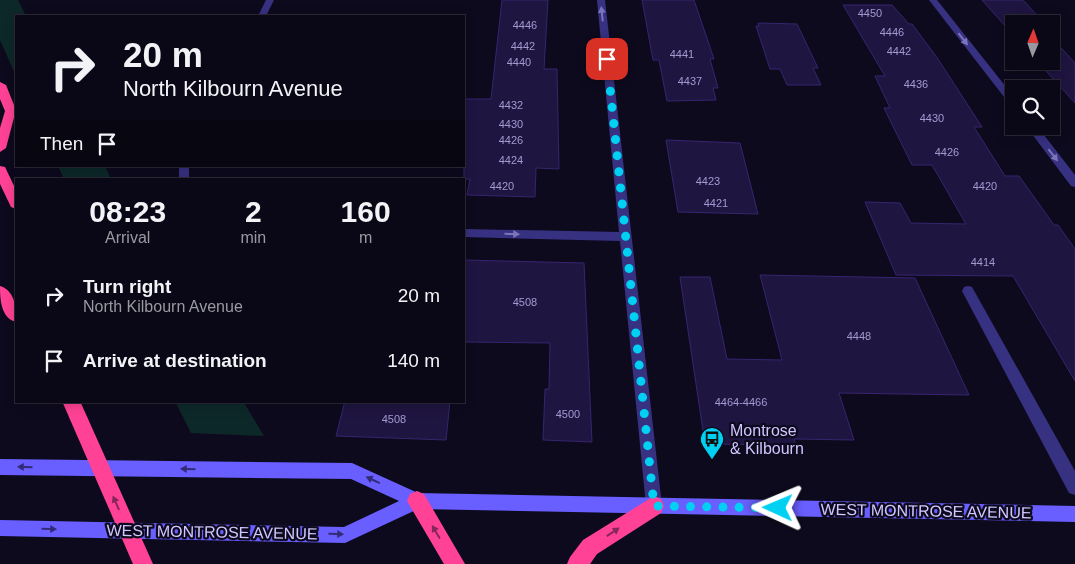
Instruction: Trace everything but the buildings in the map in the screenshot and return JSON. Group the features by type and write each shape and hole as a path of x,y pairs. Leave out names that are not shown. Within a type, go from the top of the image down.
{"highway":[{"path":"0,85 11,112 0,148"},
{"path":"0,170 15,202"},
{"path":"0,292 15,314"},
{"path":"72,403 143,564"},
{"path":"417,501 455,564"},
{"path":"577,564 590,547 654,506"}],"main road":[{"name":"WEST MONTROSE AVENUE","path":"0,467 352,471 417,501 1075,514"},
{"name":"WEST MONTROSE AVENUE","path":"0,528 288,532 345,535 417,501"}],"street":[{"path":"262,15 270,0"},
{"path":"601,0 654,506"},
{"path":"933,0 1005,92"},
{"path":"1038,135 1075,183"},
{"path":"465,234 625,237"},
{"path":"968,291 1075,487"}],"green space":[{"path":"0,0 18,0 26,15 15,15 15,74 0,40"},
{"path":"58,167 105,167 111,178 64,178"},
{"path":"176,403 244,403 264,436 191,433"}],"place":[{"name":"Montrose & Kilbourn","path":"712,460"}],"route":[{"path":"607,59 654,506 778,508"}]}
